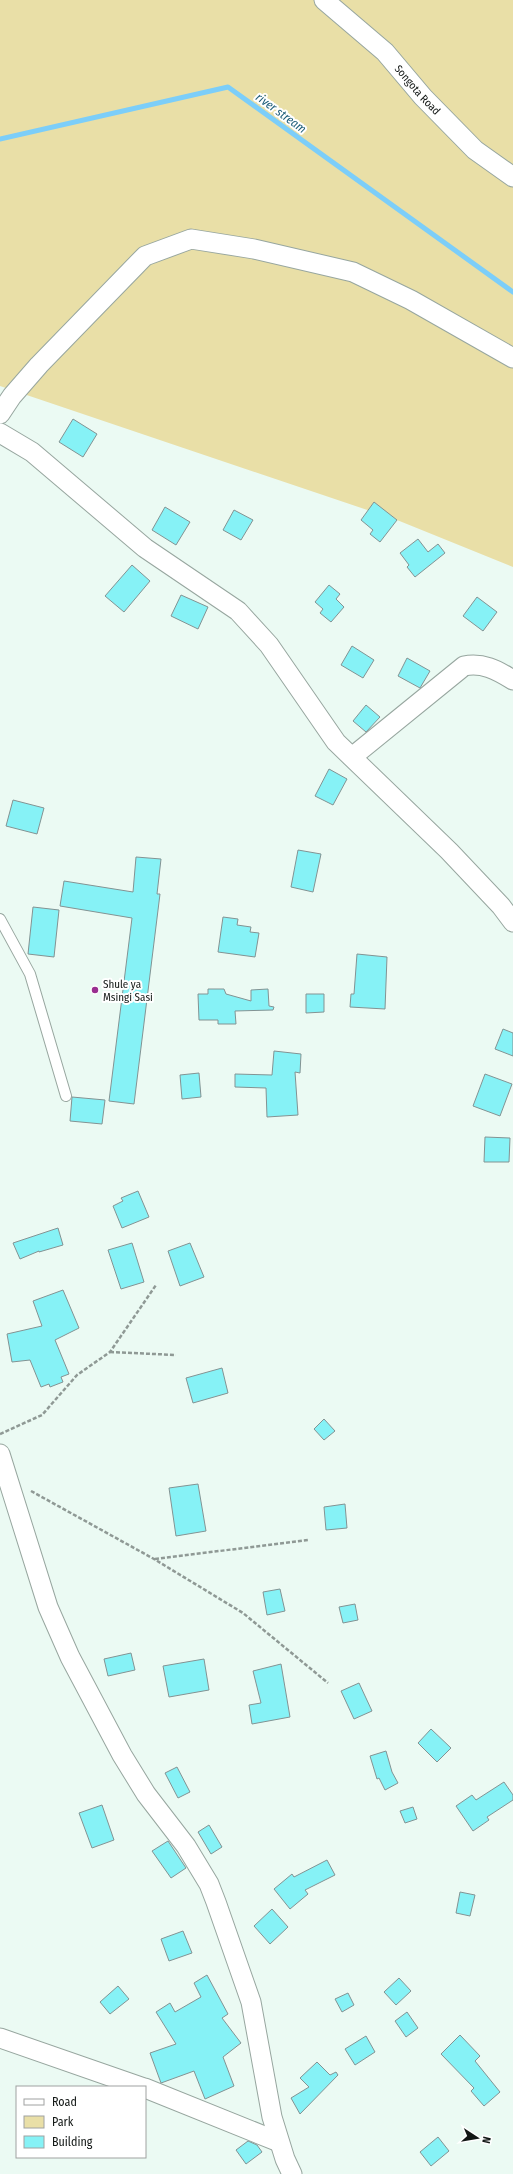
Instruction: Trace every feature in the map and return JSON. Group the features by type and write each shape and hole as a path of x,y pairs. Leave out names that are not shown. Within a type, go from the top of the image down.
{"street":[{"name":"Songota Road","path":"324,0 385,52 423,97 475,150 513,177"},
{"path":"0,414 12,396 39,365 145,256 191,239 254,250 353,272 410,300 513,358"},
{"path":"0,433 38,457 145,548 238,611 269,645 336,742 449,851 501,906 513,922"},
{"path":"352,757 464,666 474,665 490,667 513,680"},
{"path":"0,1454 48,1607 70,1657 122,1755 146,1794 186,1846 208,1884 216,1902 251,2002 272,2117 279,2142 292,2174"},
{"path":"0,2038 138,2086"},
{"path":"146,2088 279,2142"}],"lane":[{"path":"0,919 30,974 66,1096"}],"path":[{"path":"0,1434 42,1415 77,1375 110,1352 156,1286"},
{"path":"110,1352 176,1355"},
{"path":"7,1476 38,1496 154,1559 243,1614 328,1683"},
{"path":"154,1559 308,1540"}],"green space":[{"path":"0,0 513,0 513,567 397,520 0,386"}],"building":[{"path":"73,419 97,434 83,457 59,442"},
{"path":"374,502 397,520 380,542 370,534 373,530 361,520"},
{"path":"165,507 190,522 176,545 152,530"},
{"path":"234,510 253,520 241,540 223,530"},
{"path":"418,539 428,552 438,544 445,553 415,577 407,567 409,565 400,553"},
{"path":"132,565 150,581 124,612 105,596"},
{"path":"329,585 340,594 336,599 344,607 331,622 320,613 323,609 315,602"},
{"path":"181,595 208,607 198,629 171,616"},
{"path":"477,597 497,612 483,631 463,616"},
{"path":"352,646 374,660 363,678 341,665"},
{"path":"407,658 430,671 420,688 398,676"},
{"path":"366,705 380,717 366,732 353,721"},
{"path":"329,769 347,779 333,805 315,796"},
{"path":"13,800 44,808 37,834 6,826"},
{"path":"298,850 321,854 313,892 291,887"},
{"path":"136,857 161,859 157,894 160,894 134,1104 109,1101 132,918 60,906 64,881 133,892"},
{"path":"33,907 59,910 54,957 28,954"},
{"path":"223,917 238,919 237,925 251,927 250,932 259,933 255,957 218,952"},
{"path":"357,954 387,957 385,1009 350,1007 351,994 354,994"},
{"path":"208,989 224,989 226,994 251,1001 251,990 268,989 269,1006 274,1007 273,1010 235,1011 236,1024 218,1024 218,1020 199,1020 198,994 208,994"},
{"path":"306,994 324,994 324,1012 306,1013"},
{"path":"503,1029 513,1033 513,1056 495,1049"},
{"path":"274,1051 301,1054 300,1073 295,1072 298,1115 267,1117 266,1088 235,1087 235,1074 272,1075"},
{"path":"199,1073 201,1097 182,1099 180,1075"},
{"path":"485,1074 512,1084 500,1116 473,1106"},
{"path":"72,1097 105,1100 102,1124 70,1121"},
{"path":"485,1137 510,1138 509,1162 484,1162"},
{"path":"138,1191 149,1217 122,1228 113,1206 123,1201 121,1198"},
{"path":"58,1228 63,1245 39,1251 20,1259 13,1243"},
{"path":"132,1243 144,1282 121,1289 108,1250"},
{"path":"190,1243 204,1277 180,1286 168,1251"},
{"path":"63,1290 79,1328 55,1340 69,1374 61,1377 63,1382 50,1387 49,1384 41,1387 30,1360 12,1362 7,1334 42,1326 33,1301"},
{"path":"222,1368 228,1393 193,1403 186,1378"},
{"path":"324,1419 335,1431 324,1440 314,1429"},
{"path":"198,1484 206,1531 176,1536 169,1488"},
{"path":"345,1504 347,1528 326,1530 324,1507"},
{"path":"280,1589 285,1611 267,1615 263,1592"},
{"path":"355,1604 358,1620 343,1623 339,1607"},
{"path":"131,1653 135,1670 108,1676 104,1659"},
{"path":"204,1659 209,1690 169,1697 163,1666"},
{"path":"281,1664 290,1717 252,1724 249,1705 261,1703 253,1671"},
{"path":"359,1683 372,1711 354,1719 341,1691"},
{"path":"431,1729 451,1748 437,1762 418,1743"},
{"path":"386,1751 392,1772 398,1783 385,1790 379,1778 377,1779 370,1756"},
{"path":"177,1767 190,1792 178,1798 165,1773"},
{"path":"504,1782 513,1795 513,1800 487,1817 489,1820 473,1831 456,1806 472,1795 476,1800"},
{"path":"102,1805 114,1840 92,1848 79,1813"},
{"path":"413,1807 417,1819 405,1823 400,1811"},
{"path":"209,1825 222,1847 211,1854 198,1832"},
{"path":"168,1841 186,1868 171,1878 152,1851"},
{"path":"327,1860 335,1875 305,1890 308,1894 290,1909 274,1889 292,1874 294,1877"},
{"path":"460,1892 475,1895 470,1916 456,1913"},
{"path":"272,1909 288,1927 270,1944 254,1926"},
{"path":"183,1931 192,1953 169,1961 161,1939"},
{"path":"207,1975 228,2014 222,2018 241,2043 223,2057 234,2086 205,2099 194,2071 161,2083 150,2053 176,2044 156,2012 170,2003 175,2012 201,1997 194,1983"},
{"path":"399,1978 411,1991 396,2005 384,1992"},
{"path":"118,1986 129,1999 110,2014 100,2002"},
{"path":"348,1993 354,2005 342,2012 335,1999"},
{"path":"407,2012 418,2028 406,2037 395,2021"},
{"path":"460,2035 480,2056 475,2061 500,2092 484,2106 471,2091 474,2088 441,2054"},
{"path":"366,2036 375,2052 355,2065 345,2049"},
{"path":"317,2062 330,2075 336,2072 338,2075 300,2114 291,2098 309,2087 300,2078"},
{"path":"438,2137 449,2151 431,2166 420,2152"},
{"path":"248,2141 257,2145 262,2152 246,2164 236,2150"}],"waterway":[{"name":"river stream","path":"0,139 228,87 513,292"}],"place":[{"name":"Shule ya Msingi Sasi","path":"95,990"}]}
